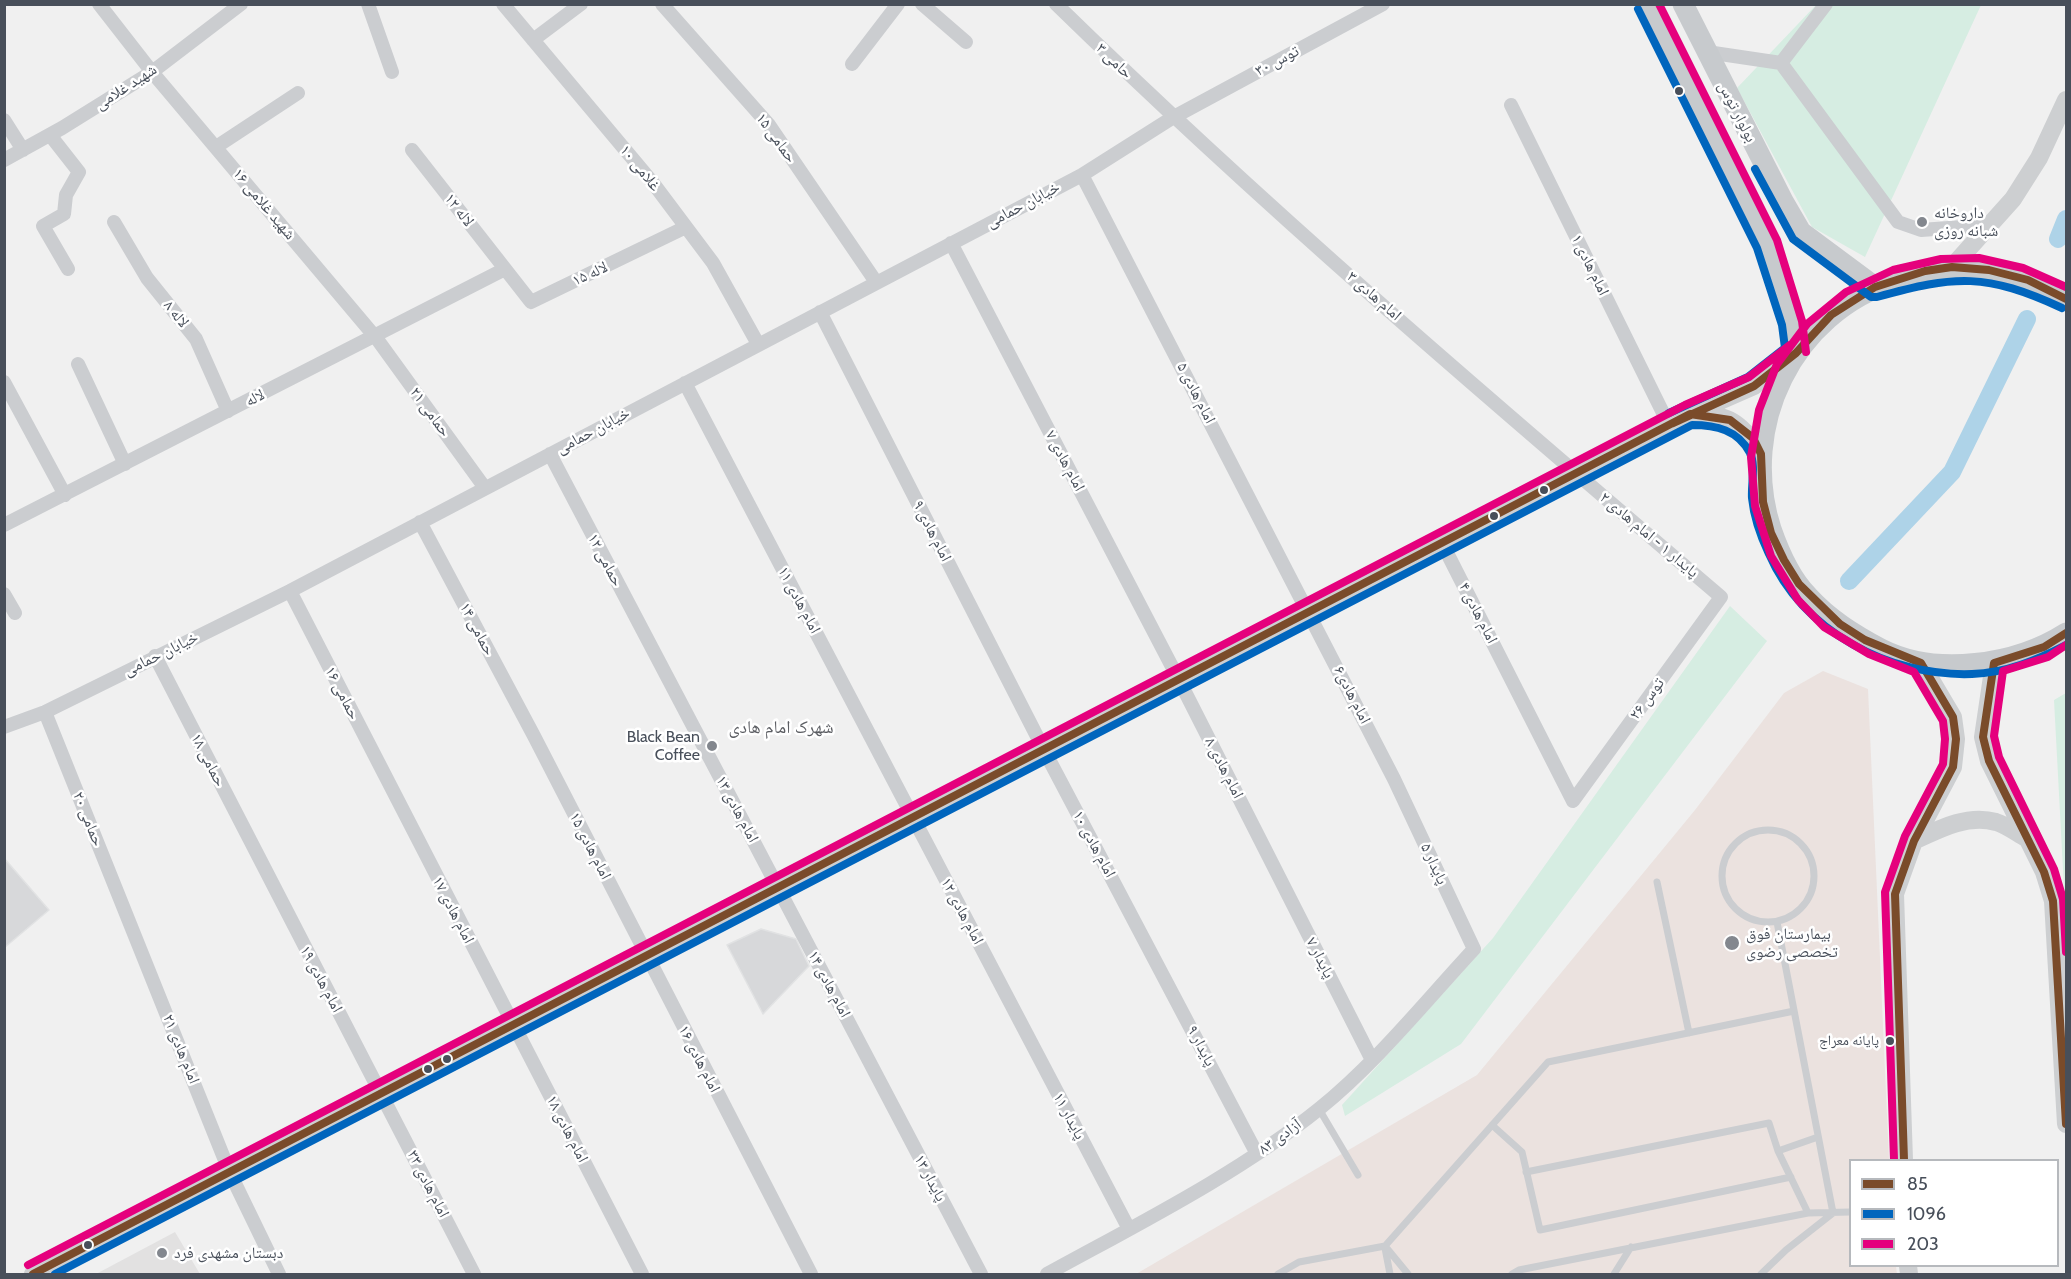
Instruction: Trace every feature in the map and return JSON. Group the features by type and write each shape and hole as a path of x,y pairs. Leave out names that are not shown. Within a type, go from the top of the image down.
{"main road":[{"name":"بولوار توس","path":"1647,4 1767,244 1792,322 1796,353"},
{"name":"بولوار توس","path":"1683,4 1801,232 1875,287"},
{"path":"1952,267 2013,199 2039,158 2067,100"},
{"path":"33,1275 1690,414 1754,386 1796,353 1831,315 1875,287 1925,271 1952,267 1989,270 2028,280 2067,299"},
{"path":"1796,353 1772,399 1760,450 1763,502 1766,512 1779,551 1806,595 1845,630 1891,654 1921,663 1994,663 2044,647 2067,633"},
{"path":"1690,414 1718,414 1744,427 1760,450"},
{"path":"2044,647 2067,653"},
{"path":"1904,1159 1895,894 1914,841 1953,766 1956,739 1953,717 1921,663"},
{"path":"1994,663 1983,737 1989,761 2044,872 2053,901 2067,1124"},
{"path":"1914,841 1948,825 1973,820 1997,822 2026,838"}],"street":[{"name":"شهید غلامی ۱۶","path":"99,4 152,72 375,336"},
{"name":"شهید غلامی","path":"4,160 50,135 152,72 241,4"},
{"path":"368,4 392,72"},
{"name":"غلامی ۱۰","path":"503,4 653,183 713,263 758,344"},
{"path":"533,40 581,4"},
{"name":"حمامی ۱۵","path":"662,4 769,124 876,282"},
{"path":"852,64 898,4"},
{"path":"922,4 966,42"},
{"name":"حامی ۳","path":"1056,4 1172,118"},
{"name":"توس ۳۰","path":"1172,118 1383,4"},
{"path":"1781,63 1826,4"},
{"path":"1707,52 1781,63 1898,222 1921,230 1990,225"},
{"path":"216,147 298,93"},
{"name":"امام هادی ۱","path":"1511,105 1669,425"},
{"name":"خیابان حمامی","path":"4,727 45,712 290,591 1082,175 1172,118"},
{"name":"امام هادی ۳","path":"1172,118 1576,473"},
{"path":"4,120 23,150"},
{"path":"50,135 79,172 66,195 64,214 43,226 68,269"},
{"name":"لاله ۱۲","path":"412,150 505,269"},
{"name":"امام هادی ۵","path":"1082,175 1309,612"},
{"name":"لاله ۸","path":"114,222 147,278 196,339 228,411"},
{"name":"لاله ۱۵","path":"505,269 531,302 686,227"},
{"name":"امام هادی ۷","path":"951,243 1179,680"},
{"name":"لاله","path":"4,525 505,269"},
{"name":"امام هادی ۹","path":"820,312 1044,750"},
{"name":"حمامی ۲۱","path":"375,336 485,488"},
{"path":"78,364 125,464"},
{"path":"4,382 65,495"},
{"name":"امام هادی ۱۱","path":"685,383 913,818"},
{"name":"حمامی ۱۲","path":"550,454 661,667"},
{"name":"پایدار ۱ - امام هادی ۲","path":"1576,473 1721,597"},
{"name":"حمامی ۱۴","path":"420,522 534,735"},
{"name":"امام هادی ۴","path":"1442,543 1573,801"},
{"name":"حمامی ۱۶","path":"290,591 393,795"},
{"path":"4,594 15,613"},
{"name":"توس ۲۶","path":"1573,801 1721,597"},
{"name":"امام هادی۶","path":"1309,612 1394,779"},
{"name":"حمامی ۱۸","path":"155,656 260,863"},
{"name":"امام هادی ۱۳","path":"661,667 779,888"},
{"name":"امام هادی ۸","path":"1179,680 1269,856"},
{"name":"حمامی ۲۰","path":"45,712 132,926"},
{"name":"امام هادی ۱۵","path":"534,735 646,956"},
{"name":"امام هادی ۱۰","path":"1044,750 1144,939"},
{"name":"پایدار ۵","path":"1394,779 1474,949"},
{"name":"امام هادی ۱۷","path":"393,795 513,1026"},
{"name":"امام هادی ۱۲","path":"913,818 1010,1004"},
{"name":"پایدار ۷","path":"1269,856 1372,1060"},
{"name":"امام هادی ۱۹","path":"260,863 381,1094"},
{"name":"امام هادی ۱۴","path":"779,888 879,1081"},
{"name":"امام هادی ۲۱","path":"132,926 230,1173 279,1275"},
{"name":"پایدار ۹","path":"1144,939 1257,1154"},
{"name":"آزادی ۸۳","path":"1047,1275 1257,1154 1319,1109 1372,1060 1474,949"},
{"name":"امام هادی ۱۶","path":"646,956 810,1275"},
{"name":"پایدار ۱۱","path":"1010,1004 1129,1229"},
{"name":"امام هادی ۱۸","path":"513,1026 642,1275"},
{"name":"پایدار ۱۳","path":"879,1081 981,1275"},
{"name":"امام هادی ۳۳","path":"381,1094 474,1275"}],"lane":[{"path":"1760,830 1774,830 1788,834 1800,842 1810,854 1814,868 1815,882 1807,902 1791,917 1777,922 1762,923 1748,919 1727,899 1722,885 1722,871 1726,856 1734,844 1746,835 1760,830"},
{"path":"1657,882 1689,1033"},
{"path":"1777,922 1833,1214"},
{"path":"1278,1275 1299,1262 1385,1246 1548,1062 1794,1011"},
{"path":"1319,1109 1358,1175"},
{"path":"1526,1172 1769,1123 1778,1151 1808,1213"},
{"path":"1492,1125 1522,1152 1540,1230 1791,1177"},
{"path":"1778,1151 1818,1137"},
{"path":"1512,1275 1520,1270 1631,1246 1808,1213 1849,1212"},
{"path":"1761,1275 1785,1250 1833,1214"},
{"path":"1385,1246 1390,1275"},
{"path":"1385,1246 1408,1275"},
{"path":"1614,1275 1631,1246"}],"shaded area":[{"name":"بیمارستان فوق تخصصی رضوی","path":"1823,671 1868,689 1889,1159 1849,1159 1849,1267 1896,1267 1897,1274 1136,1274 1477,1075 1695,810 1784,693"},
{"name":"دبستان مشهدی فرد","path":"175,1232 200,1274 96,1274"}],"green space":[{"path":"1816,5 1981,5 1865,257 1812,227 1737,88"},
{"path":"1730,606 1767,641 1461,1044 1345,1116 1342,1105 1493,938"},
{"path":"2066,693 2066,926 2054,700"}],"building":[{"path":"4,858 49,910 4,948"},
{"path":"761,929 796,939 809,966 763,1014 727,945"}],"waterway":[{"path":"2058,239 2066,219"},
{"path":"1849,581 1952,472 2027,319"}],"transit line":[{"name":"203","path":"1659,4 1777,240 1802,321 1806,352"},
{"name":"1096","path":"1638,9 1757,248 1782,325 1785,348 1748,377 1669,413"},
{"name":"1096","path":"1755,169 1793,239 1871,297 1929,285 1971,281 2012,288 2062,308"},
{"name":"203","path":"1894,1159 1885,892 1905,836 1943,764 1945,739 1943,721 1914,672 1869,654 1824,627 1798,600 1771,556 1755,506 1751,457 1759,410 1777,364 1807,324 1846,292 1893,270 1941,259 1979,258 2023,268 2066,287"},
{"name":"85","path":"1673,423 1754,386 1796,353 1831,315 1875,287 1925,271 1952,267 1989,270 2028,280 2066,299"},
{"name":"203","path":"28,1265 1685,405 1749,377 1790,345"},
{"name":"85","path":"33,1274 1690,414 1730,420 1753,438 1761,454 1763,502 1771,533 1799,584 1840,624 1865,640 1921,663 1953,717 1956,739 1953,767 1914,841 1895,894 1904,1159"},
{"name":"1096","path":"55,1274 1692,425 1726,430 1745,445 1753,464 1754,513 1769,554 1784,582 1804,606 1827,627 1852,644 1881,658 1910,667 1941,673 1972,674 2021,665 2066,645"},
{"name":"85","path":"2066,633 2044,647 1994,663 1983,737 1989,761 2044,872 2053,901 2066,1124"},
{"name":"203","path":"2066,645 2048,657 2003,671 1994,736 1999,757 2054,869 2063,899 2066,952"}],"place":[{"name":"داروخانه شبانه روزی","path":"1922,222"},
{"name":"Black Bean Coffee","path":"712,746"},
{"name":"بیمارستان فوق تخصصی رضوی","path":"1732,943"},
{"name":"پایانه معراج","path":"1890,1041"},
{"name":"دبستان مشهدی فرد","path":"162,1253"}],"district":[{"name":"شهرک امام هادی","path":"781,728"}]}
